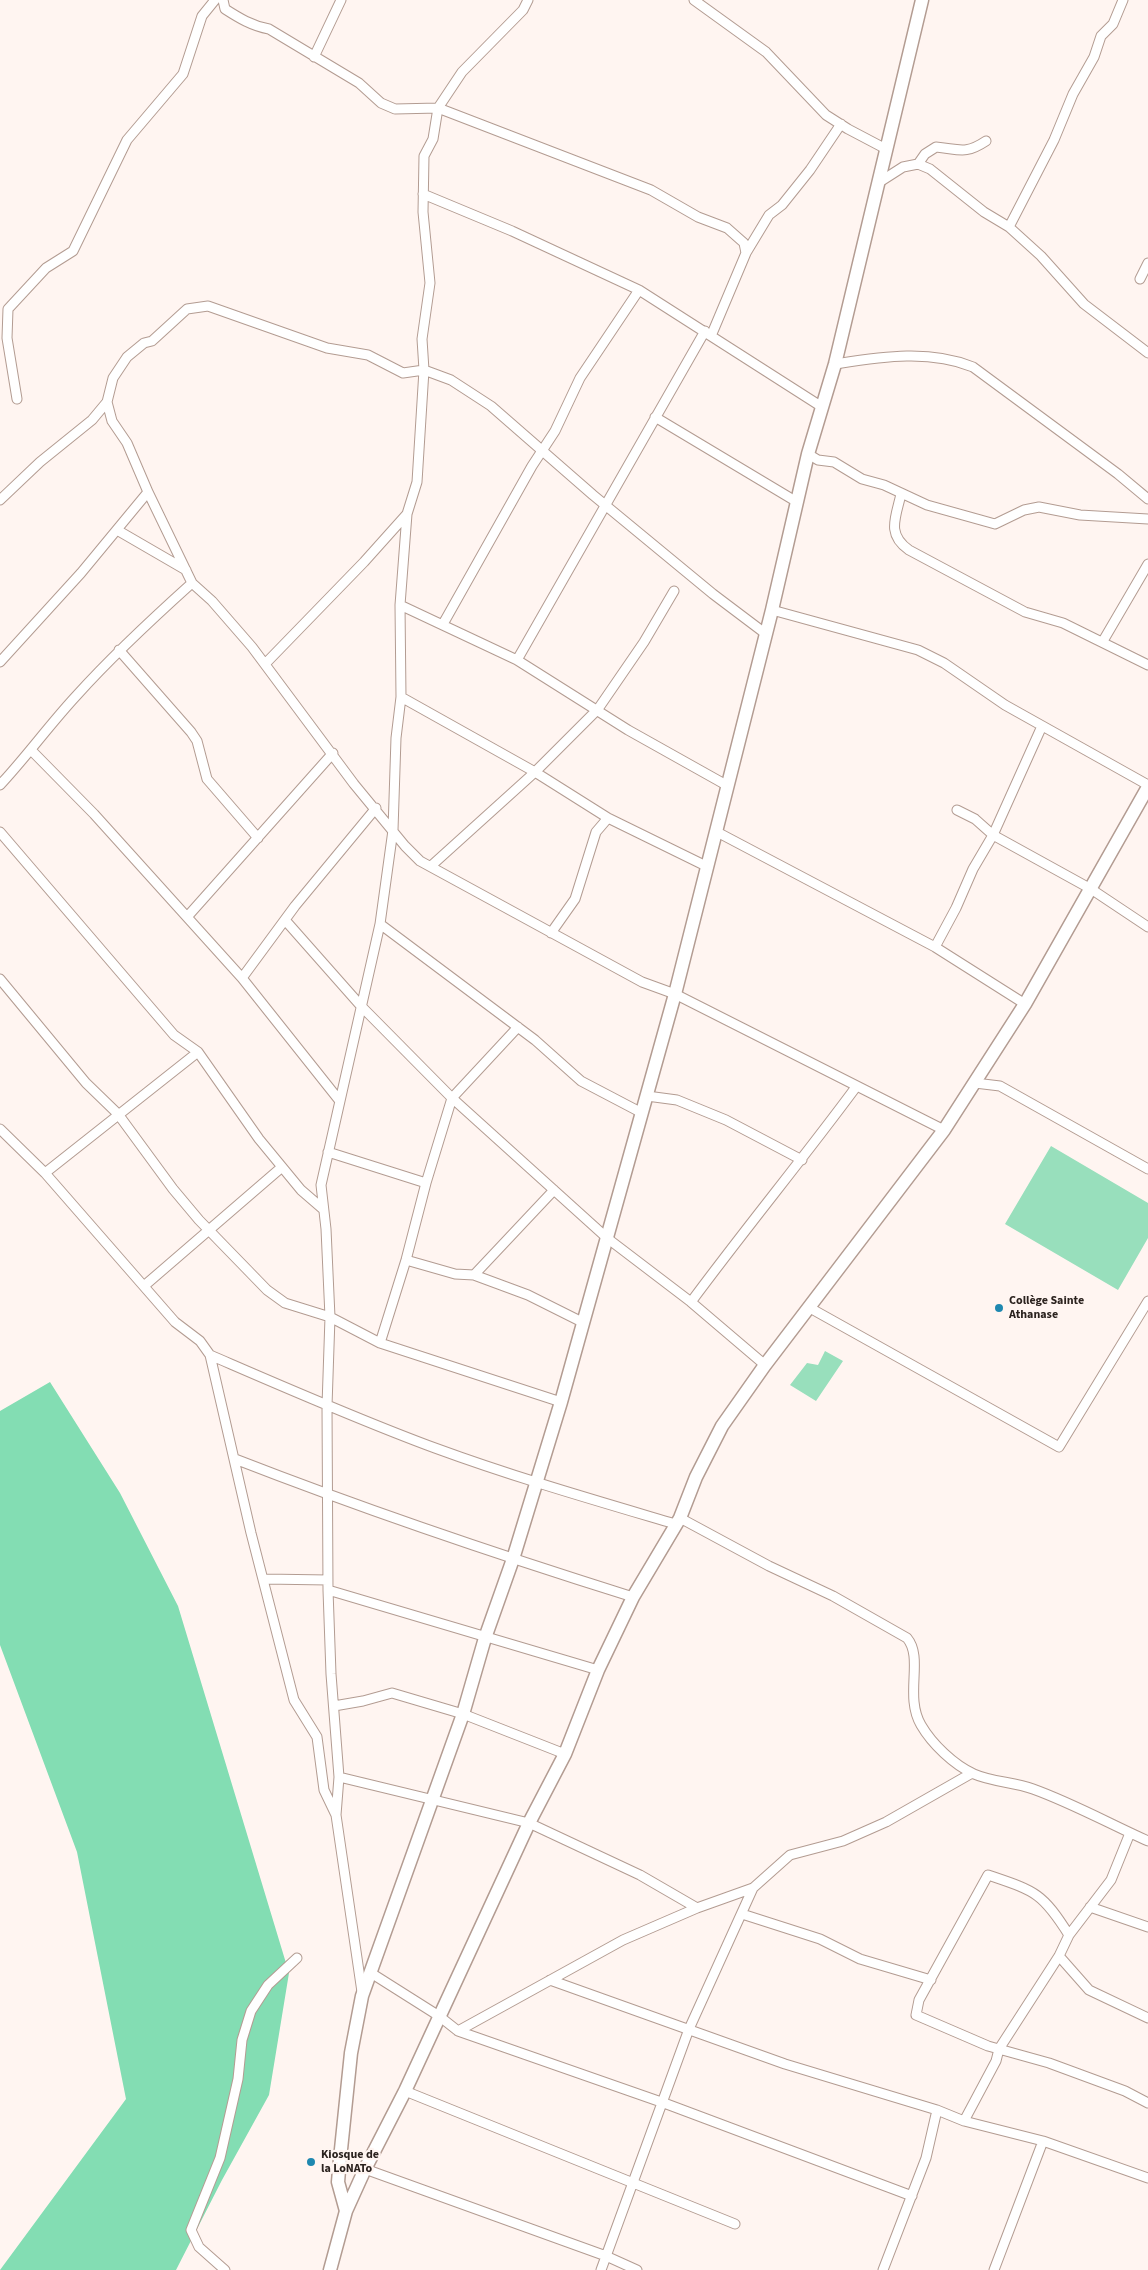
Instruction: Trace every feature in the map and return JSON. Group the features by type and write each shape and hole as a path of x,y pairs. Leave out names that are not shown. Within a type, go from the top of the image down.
{"street":[{"path":"17,399 7,338 8,309 46,268 73,251 127,140 183,74 202,16 215,0"},
{"path":"223,0 225,9 239,18 257,26 269,28 359,83 381,103 395,110 438,108 651,190 698,217 727,228 744,243 746,253"},
{"path":"314,57 341,0"},
{"path":"362,1996 336,1815 339,1777 328,1585 327,1406 330,1317 326,1229 321,1186 380,924 393,830 396,738 401,697 400,605 407,514 417,482 424,370 422,340 430,283 423,194 424,156 433,139 438,108 462,72 523,10 528,0"},
{"path":"694,0 766,52 807,98 841,124 886,149"},
{"path":"346,2211 338,2182 339,2167 348,2075 362,1996 372,1973 463,1714 485,1638 513,1559 561,1402 647,1096 708,867 772,610 808,454 835,364 922,0"},
{"path":"1009,228 1054,140 1073,94 1094,57 1101,36 1113,24 1123,0"},
{"path":"518,660 604,504 655,417 708,334 746,253 769,215 782,205 810,170 841,124"},
{"path":"918,164 925,154 936,147 960,152 973,150 986,141"},
{"path":"877,183 903,167 918,164 930,169 984,212 1009,228 1041,256 1084,304 1148,353"},
{"path":"423,194 512,231 638,290 822,407"},
{"path":"1140,279 1148,263"},
{"path":"442,624 543,451 584,372 638,290"},
{"path":"766,634 713,594 471,391 451,380 424,370 403,373 368,355 327,348 208,306 187,309 152,342 144,343 127,357 113,378 108,402 112,421 127,443 148,492 192,583 212,601 265,664 405,846 420,861 642,982 675,994 944,1130"},
{"path":"835,364 898,356 956,360 973,367 1118,474 1148,499"},
{"path":"0,500 40,462 92,420 108,402"},
{"path":"655,417 797,502"},
{"path":"92,420 112,421"},
{"path":"808,454 818,460 834,462 862,479 884,485 927,505 996,524 1024,510 1039,507 1080,515 1148,519"},
{"path":"0,662 117,530 148,492"},
{"path":"901,494 894,531 900,544 904,547 1024,612 1062,623 1103,641 1148,665"},
{"path":"265,664 364,562 407,514"},
{"path":"117,530 186,570"},
{"path":"1103,641 1148,564"},
{"path":"0,785 32,751 76,696 119,650 192,583"},
{"path":"431,866 535,772 598,709 644,642 674,591"},
{"path":"400,605 518,660 598,709 628,730 728,786"},
{"path":"330,2270 346,2211 365,2169 405,2091 529,1823 565,1754 598,1670 633,1597 677,1521 696,1477 722,1426 764,1364 810,1308 944,1130 1025,1004 1091,889 1144,806 1148,786 1005,705 944,663 926,654 772,610"},
{"path":"119,650 191,732 197,741 207,779 258,838"},
{"path":"401,697 535,772 608,818 708,867"},
{"path":"935,946 956,908 973,869 993,835 1042,726"},
{"path":"32,751 72,790 242,978 339,1100"},
{"path":"187,918 332,753"},
{"path":"242,978 285,920 376,808"},
{"path":"957,810 975,819 993,835 1091,889 1148,927"},
{"path":"552,933 575,899 596,832 608,818"},
{"path":"0,832 174,1035 198,1052 259,1139 301,1190 323,1210"},
{"path":"716,832 935,946 1025,1004"},
{"path":"285,920 361,1006 452,1098 607,1238 691,1302 764,1364"},
{"path":"380,924 518,1027 581,1081 642,1113"},
{"path":"0,979 86,1083 118,1114 173,1189 266,1290 285,1303 330,1317 380,1343 561,1402"},
{"path":"380,1343 406,1260 426,1183 452,1098 518,1027"},
{"path":"45,1173 198,1052"},
{"path":"974,1083 1000,1086 1148,1169"},
{"path":"691,1302 746,1227 802,1160 856,1087"},
{"path":"647,1096 677,1100 726,1120 802,1160"},
{"path":"0,1129 45,1173 175,1322 200,1341 210,1355 251,1533 265,1579 294,1700 317,1737 324,1790 336,1815"},
{"path":"328,1152 426,1183"},
{"path":"144,1286 282,1167"},
{"path":"474,1275 554,1190"},
{"path":"406,1260 455,1274 474,1275 528,1295 582,1322"},
{"path":"810,1308 1059,1447 1148,1301"},
{"path":"210,1355 327,1406 436,1448 536,1482 677,1521 833,1596 907,1638 914,1649 912,1696 914,1712 936,1745 972,1773 1032,1789 1148,1841"},
{"path":"235,1459 328,1495 513,1559 633,1597"},
{"path":"265,1579 328,1585 485,1638 598,1670"},
{"path":"334,1706 364,1701 392,1693 463,1714 565,1754"},
{"path":"458,2031 623,1940 697,1908 753,1888 790,1855 843,1841 886,1822 972,1773"},
{"path":"339,1777 431,1802 529,1823 633,1872 697,1908"},
{"path":"964,2121 996,2062 999,2049 1059,1956 1069,1935 1111,1880 1130,1832"},
{"path":"1069,1935 1052,1907 1040,1896 1025,1888 988,1875 919,2000 916,2015 988,2046 1049,2063 1125,2091 1148,2103"},
{"path":"601,2270 690,2029 753,1888"},
{"path":"1090,1908 1148,1927"},
{"path":"742,1914 820,1939 860,1959 931,1980"},
{"path":"1059,1956 1089,1990 1148,2018"},
{"path":"225,2270 199,2247 191,2230 220,2158 238,2078 242,2040 251,2011 268,1985 296,1958"},
{"path":"372,1973 439,2016 458,2031 664,2103 912,2196"},
{"path":"550,1980 785,2064 937,2110 964,2121 1043,2142 1148,2178"},
{"path":"405,2091 735,2224"},
{"path":"883,2270 926,2158 937,2110"},
{"path":"994,2270 1043,2142"},
{"path":"365,2169 606,2256 637,2270"}],"green space":[{"path":"1051,1146 1148,1203 1148,1238 1118,1290 1005,1224"},
{"path":"825,1351 843,1361 816,1401 790,1385 807,1363 818,1365"},
{"path":"50,1382 120,1493 178,1606 289,1973 269,2095 222,2180 176,2270 0,2270 126,2099 77,1852 0,1645 0,1411"}],"place":[{"name":"Collège Sainte Athanase","path":"999,1308"},
{"name":"Kiosque de la LoNATo","path":"311,2162"}]}
